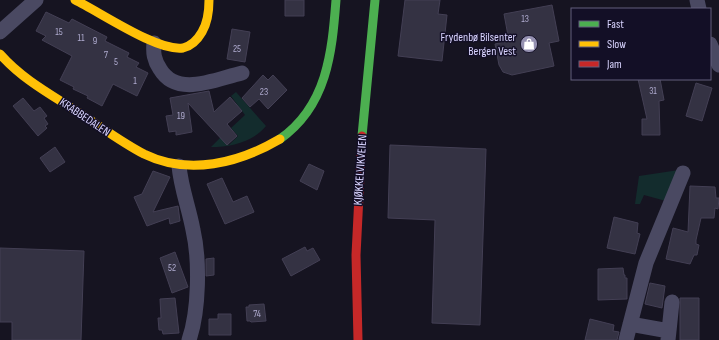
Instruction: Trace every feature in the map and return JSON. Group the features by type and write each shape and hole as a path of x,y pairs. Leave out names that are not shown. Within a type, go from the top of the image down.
{"street":[{"path":"0,32 36,0"},
{"path":"75,0 107,15 154,43 182,48 196,41 205,28 209,0"},
{"name":"KRABBEDALEN","path":"0,54 28,79 114,136 154,159 179,166 202,166 230,162 260,151 299,122 311,108 326,76 330,60 336,0"},
{"name":"KJØKKELVIKVEIEN","path":"358,340 356,242 361,151 375,0"},
{"path":"154,43 153,52 156,63 164,77 175,83 192,85 242,73"},
{"path":"711,46 719,65"},
{"path":"179,166 193,229 197,256 195,320 189,340"},
{"path":"626,340 646,263 683,173"},
{"path":"630,324 668,336 672,302"}],"green space":[{"path":"236,92 266,126 248,140 234,145 211,147 221,137 229,145 238,136 231,128 245,115 231,96"},
{"path":"679,170 666,201 644,195 640,204 635,204 639,176"}],"building":[{"path":"285,0 304,0 304,16 285,16"},
{"path":"405,0 440,0 438,14 447,15 442,61 398,56"},
{"path":"552,5 559,41 549,43 554,66 512,75 503,72 499,65 495,44 509,41 504,14"},
{"path":"46,12 69,23 72,19 107,37 105,41 129,53 127,57 139,63 136,67 148,73 137,96 113,84 102,106 87,98 88,96 73,89 74,87 60,80 72,56 42,40 46,36 36,31"},
{"path":"232,29 250,32 245,62 227,59"},
{"path":"263,75 268,80 273,75 287,90 268,109 259,99 250,107 242,98"},
{"path":"638,80 660,80 664,100 659,101 660,135 642,135 642,119 647,119"},
{"path":"696,83 712,88 702,121 686,116"},
{"path":"209,91 214,112 230,97 242,111 227,124 237,136 227,145 188,103 192,132 176,135 176,131 169,132 166,116 173,115 170,98"},
{"path":"23,98 34,111 40,107 47,116 44,118 48,124 45,126 47,128 38,136 13,106"},
{"path":"390,145 486,149 480,325 432,323 435,220 388,218"},
{"path":"55,147 65,162 50,172 40,158"},
{"path":"309,164 324,171 317,190 300,181"},
{"path":"153,171 170,177 153,212 178,206 180,221 170,224 169,218 147,226 134,197 142,194"},
{"path":"222,178 233,202 247,196 254,212 225,224 207,184"},
{"path":"690,186 715,187 716,198 719,198 718,209 715,208 714,218 701,218 696,240 696,244 699,245 697,255 694,255 690,264 666,259 673,228 688,232"},
{"path":"614,217 638,223 637,233 640,234 635,254 607,248"},
{"path":"305,247 307,251 313,248 320,260 291,276 282,259"},
{"path":"0,248 84,251 81,340 12,340 12,322 0,322"},
{"path":"175,252 188,287 172,293 160,258"},
{"path":"214,258 214,275 206,276 206,259"},
{"path":"623,268 625,278 627,278 627,299 598,300 598,269"},
{"path":"650,283 665,286 662,308 645,304"},
{"path":"175,298 179,333 163,334 162,330 159,330 158,318 161,318 160,299"},
{"path":"680,298 699,298 699,340 680,340"},
{"path":"264,304 266,321 247,321 246,307 249,307 249,305"},
{"path":"218,314 231,314 231,335 209,335 209,319 218,319"},
{"path":"590,319 614,325 613,331 619,332 617,340 585,340"}],"traffic: fast":[{"path":"280,139 296,126 308,111 324,77 329,59 336,0"},
{"path":"362,136 375,0"}],"traffic: slow":[{"path":"75,0 144,38 172,48 183,48 189,46 202,32 208,16 209,0"},
{"path":"0,54 27,79 127,144 144,154 161,161 178,164 214,164 248,155 280,139"}],"traffic: jam":[{"path":"358,340 356,255 362,136"}],"place":[{"name":"Frydenbø Bilsenter Bergen Vest","path":"529,44"}]}
